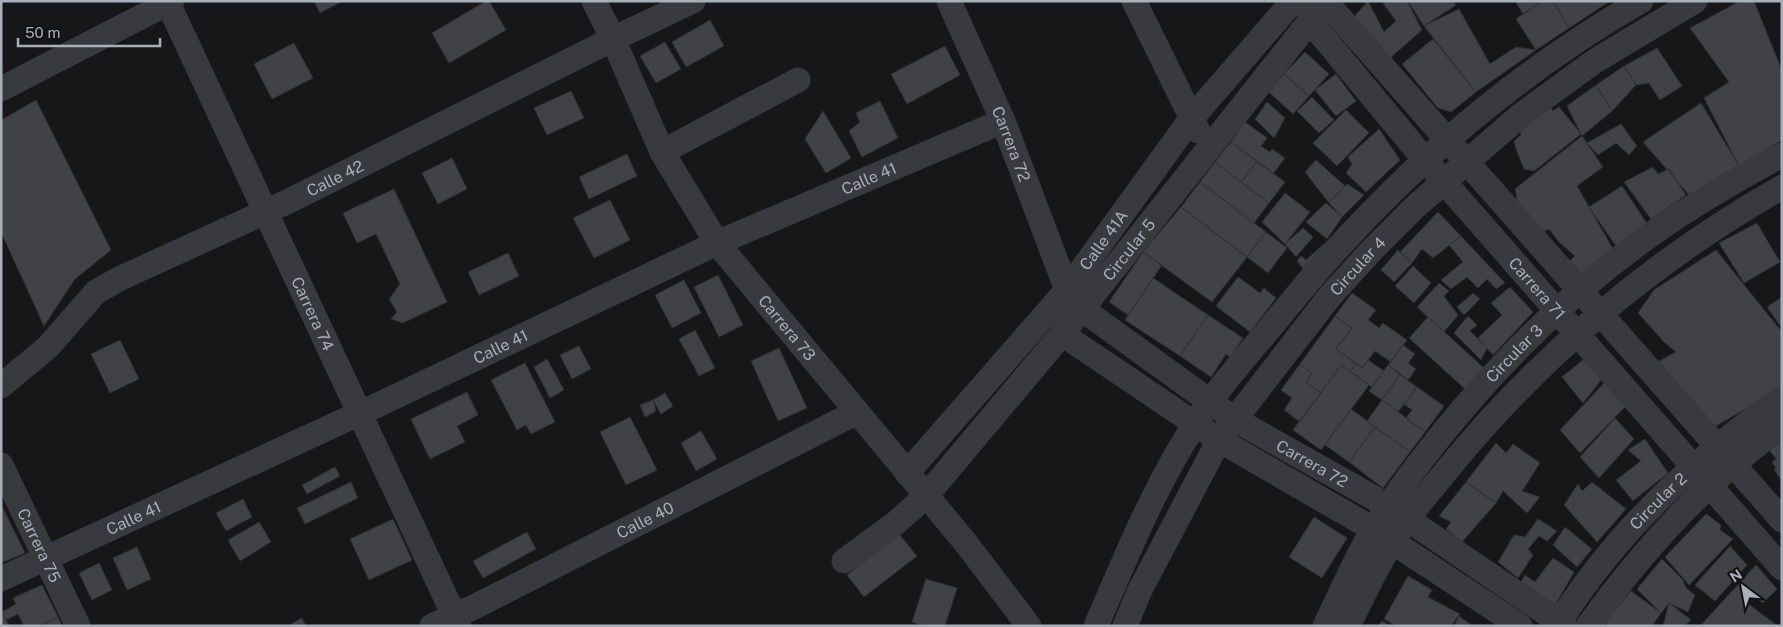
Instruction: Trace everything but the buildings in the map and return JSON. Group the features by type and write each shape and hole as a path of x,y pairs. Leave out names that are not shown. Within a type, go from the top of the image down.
{"street":[{"name":"Carrera 73","path":"594,1 613,39 662,152 716,243 964,542 1029,626"},
{"name":"Calle 42","path":"1,386 48,348 96,292 118,279 289,201 693,1"},
{"name":"Carrera 72","path":"949,1 1003,121 1074,300 1210,402 1234,418 1398,512 1561,625"},
{"path":"1134,1 1208,149"},
{"name":"Calle 41A","path":"907,473 1074,300 1191,118 1292,1"},
{"name":"Circular 4","path":"1125,626 1139,592 1219,440 1234,418 1330,296 1376,246 1444,181 1521,115 1595,61 1695,1"},
{"path":"1,89 169,2"},
{"name":"Carrera 74","path":"169,2 360,413 449,622"},
{"name":"Circular 4","path":"1096,626 1155,492 1195,423 1311,278 1372,211 1448,140 1535,71 1636,2"},
{"name":"Carrera 71","path":"1320,6 1468,162 1782,520"},
{"name":"Carrera 71","path":"1320,6 1425,160 1782,568"},
{"name":"Circular 5","path":"844,561 897,522 926,496 1062,334 1074,300 1208,149 1320,6"},
{"path":"1581,39 1595,61"},
{"path":"662,152 798,80"},
{"name":"Calle 41","path":"1,579 360,413 716,243 1003,121"},
{"name":"Circular 3","path":"1398,512 1417,465 1459,413 1505,362 1557,312 1580,291 1677,217 1732,182 1782,155"},
{"name":"Circular 3","path":"1324,626 1398,512 1576,333 1645,277 1694,241 1782,187"},
{"path":"1677,217 1694,241"},
{"path":"1311,278 1330,296"},
{"name":"Carrera 72","path":"1062,334 1219,440 1382,536 1520,626"},
{"name":"Circular 2","path":"1561,625 1582,590 1614,548 1650,508 1693,466 1717,446 1782,398"},
{"name":"Calle 40","path":"449,622 857,412"},
{"name":"Circular 2","path":"1588,626 1613,592 1657,540 1710,486 1782,426"},
{"name":"Carrera 75","path":"1,465 78,626"},
{"name":"Circular 3","path":"1348,626 1382,536"}]}
